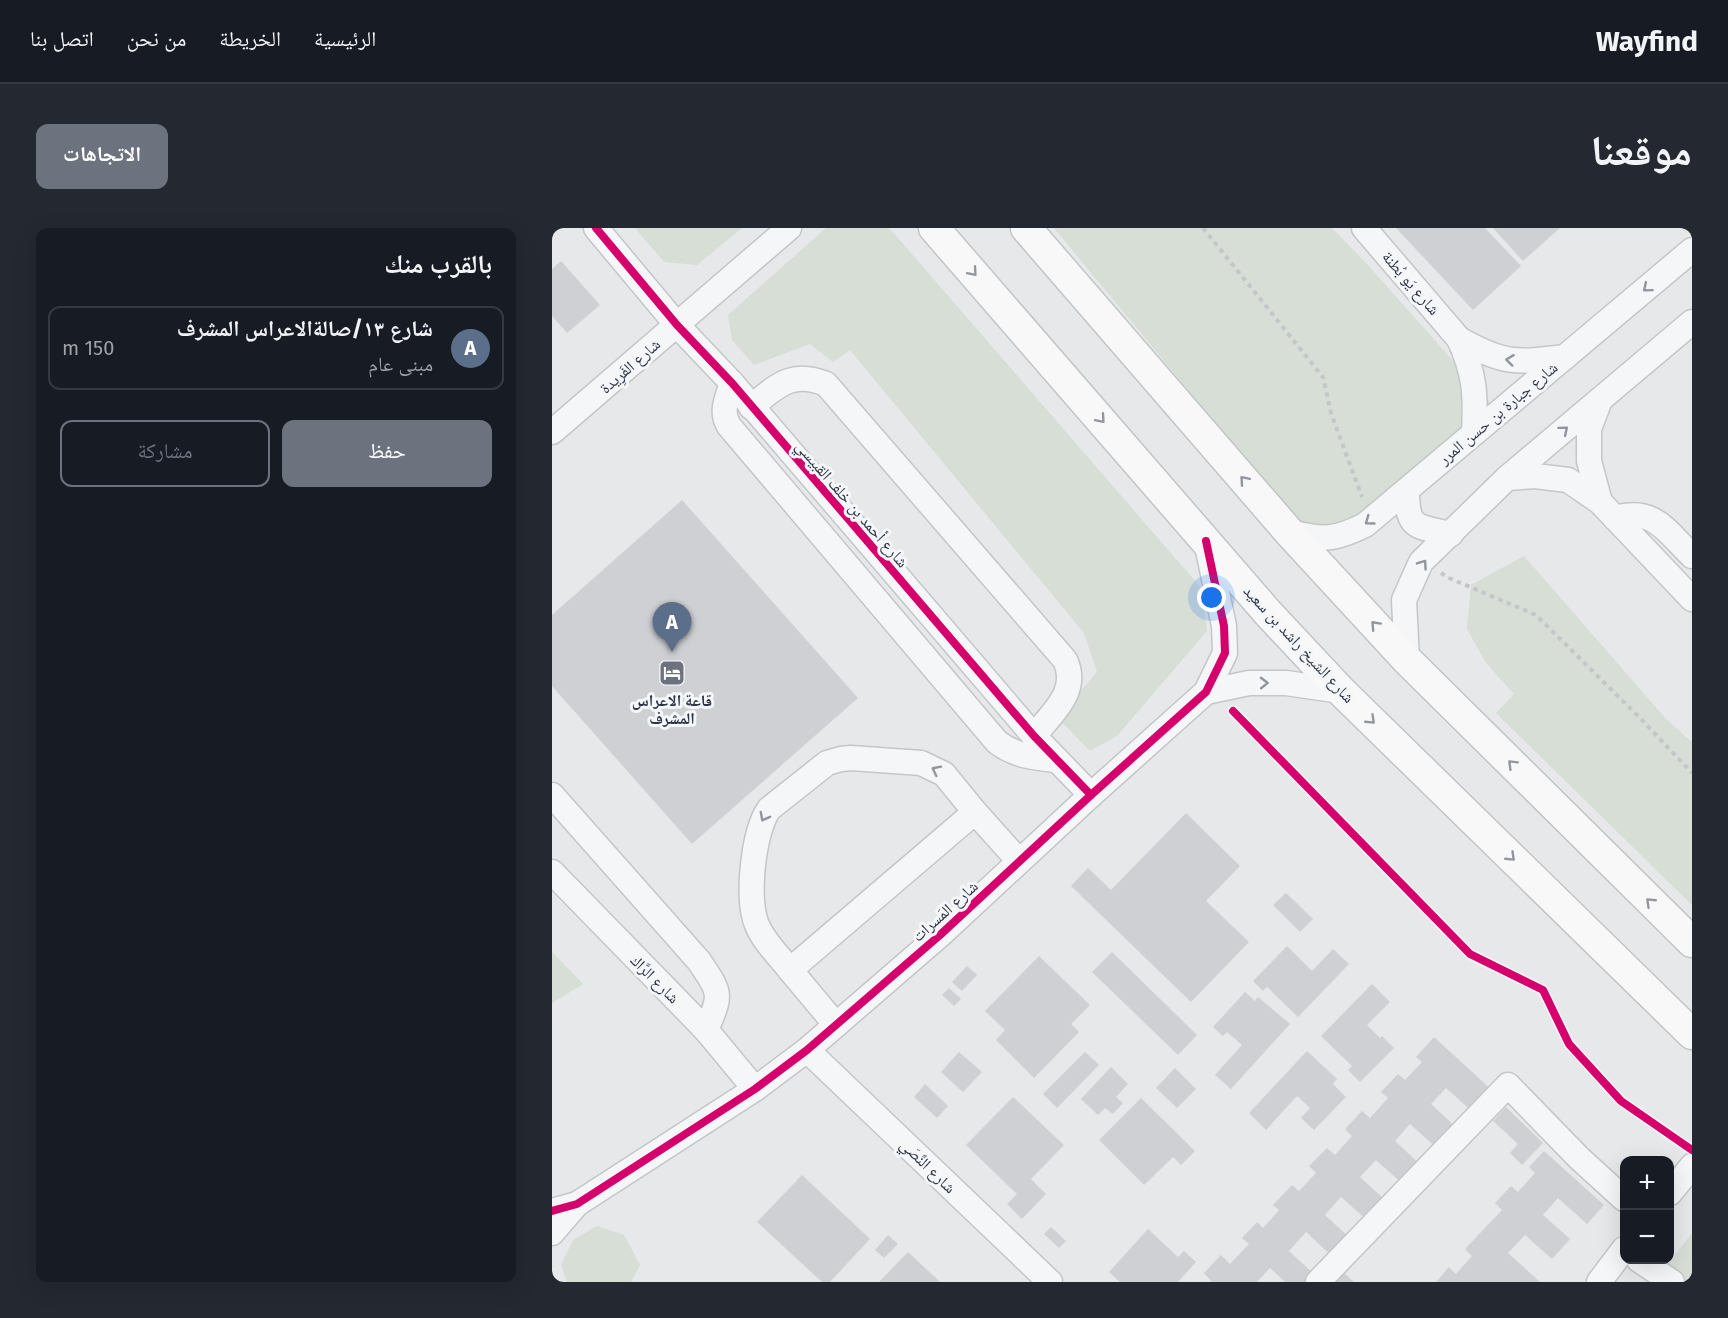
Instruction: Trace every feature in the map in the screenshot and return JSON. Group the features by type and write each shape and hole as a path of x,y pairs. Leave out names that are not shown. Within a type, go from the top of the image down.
{"main road":[{"name":"شارع الشيخ راشد بن سعيد","path":"934,228 1268,613 1341,691 1692,1034"},
{"path":"1026,228 1289,532 1407,660 1692,942"}],"street":[{"name":"شارع أحمد بن خلف القبيسي","path":"596,228 677,325 732,383 1034,736 1091,795"},
{"name":"شارع الفَرِيدة","path":"552,432 789,228"},
{"name":"شارع يَو بُطنة","path":"1364,228 1459,339 1469,361 1474,383 1474,433"},
{"name":"شارع جبارة بن حسن المرر","path":"1289,532 1318,539 1342,537 1365,525 1692,250"},
{"path":"1407,660 1404,600 1421,562 1507,478 1692,322"},
{"name":"شارع يَو بُطنة","path":"1459,339 1485,354 1507,360 1531,361 1566,357"},
{"path":"751,407 780,383 797,379 813,379 826,384 1065,660 1070,678 1068,691 1034,736"},
{"path":"732,383 724,410 729,426 998,742 1008,750 1034,758 1056,760"},
{"path":"1600,400 1589,429 1589,461 1608,510"},
{"path":"1507,478 1535,476 1568,480 1608,510 1692,599"},
{"path":"1407,490 1407,513 1418,527 1451,534"},
{"path":"1608,510 1653,518 1692,556"},
{"name":"شارع المَسرات","path":"552,1212 577,1204 755,1089 807,1050 940,935 1206,692 1225,653 1224,626 1206,541"},
{"path":"1206,692 1249,683 1286,683 1341,691"},
{"path":"836,1025 757,926 751,904 757,835 762,818 769,808 827,764 851,758 921,764 944,774 1019,861"},
{"path":"552,795 699,961 716,985 718,1002 706,1030"},
{"path":"790,970 975,812"},
{"name":"شارع الرَّاك","path":"552,872 706,1030 755,1089"},
{"name":"شارع النِّصَي","path":"807,1050 1050,1282"},
{"path":"1318,1282 1508,1085 1620,1195"},
{"path":"1674,1188 1692,1166"},
{"name":"شارع المَسرات","path":"552,1233 577,1204"},
{"path":"1599,1282 1620,1261"},
{"path":"1645,1264 1672,1282"}],"path":[{"path":"1203,228 1323,377 1331,413 1364,501"},
{"path":"1438,571 1449,578 1536,615 1692,773"}],"shaded area":[{"path":"635,228 742,228 697,265 664,262"},
{"path":"826,228 887,228 891,230 1202,589 1207,631 1117,736 1090,751 1058,718 1097,672 1084,633 850,350 833,362 810,344 754,365 732,340 728,315"},
{"path":"1054,228 1332,228 1497,410 1342,529 1303,529"},
{"path":"1524,556 1667,720 1692,742 1692,905 1496,713 1514,694 1486,663 1467,629 1471,585"},
{"path":"552,952 583,984 552,1003"},
{"path":"597,1226 624,1235 640,1265 631,1282 567,1282 561,1265 573,1240"},
{"path":"1692,1233 1692,1282 1654,1282 1668,1264 1674,1264 1674,1256"}],"building":[{"path":"1396,228 1485,228 1521,266 1473,310"},
{"path":"1493,228 1560,228 1523,261"},
{"path":"561,261 600,305 567,333 552,316 552,269"},
{"path":"682,500 858,698 692,844 552,686 552,615"},
{"path":"1186,813 1240,866 1206,901 1249,942 1191,1002 1071,886 1088,868 1111,890"},
{"path":"1286,893 1313,919 1300,932 1273,905"},
{"path":"1287,946 1312,971 1333,949 1349,964 1298,1017 1267,987 1263,991 1253,981"},
{"path":"1112,952 1197,1035 1178,1055 1092,972"},
{"path":"1039,956 1090,1005 1071,1024 1079,1032 1034,1078 996,1040 1005,1030 985,1011"},
{"path":"967,966 977,975 962,991 952,982"},
{"path":"1372,984 1390,1002 1367,1025 1394,1048 1360,1082 1348,1070 1352,1066 1321,1036"},
{"path":"949,988 961,999 954,1006 942,995"},
{"path":"1245,992 1255,1001 1258,997 1290,1024 1231,1089 1215,1075 1242,1045 1227,1032 1223,1036 1213,1027"},
{"path":"1434,1037 1494,1092 1474,1113 1446,1088 1431,1104 1459,1130 1440,1151 1410,1124 1395,1141 1422,1166 1405,1186 1376,1160 1360,1177 1387,1202 1369,1222 1341,1197 1325,1215 1351,1239 1334,1258 1306,1232 1289,1251 1316,1276 1311,1282 1285,1282 1270,1268 1257,1282 1210,1282 1204,1273 1221,1255 1230,1264 1249,1244 1242,1238 1257,1222 1263,1228 1279,1210 1273,1205 1292,1185 1299,1191 1316,1173 1309,1166 1327,1148 1335,1155 1352,1136 1345,1129 1362,1111 1370,1118 1388,1098 1381,1092 1398,1074 1405,1080 1422,1062 1416,1057"},
{"path":"1307,1051 1337,1079 1333,1084 1346,1097 1314,1130 1301,1118 1310,1108 1297,1096 1266,1130 1249,1113"},
{"path":"959,1052 982,1072 963,1092 941,1072"},
{"path":"1085,1052 1099,1065 1057,1108 1043,1094"},
{"path":"1111,1067 1128,1084 1116,1097 1123,1103 1113,1114 1105,1108 1098,1115 1081,1099"},
{"path":"1175,1068 1196,1089 1177,1108 1156,1088"},
{"path":"925,1084 948,1106 937,1118 914,1097"},
{"path":"1013,1097 1064,1145 1031,1179 1046,1194 1022,1219 1007,1204 1017,1194 966,1145"},
{"path":"1141,1098 1195,1151 1181,1165 1173,1157 1144,1185 1099,1140"},
{"path":"1506,1107 1543,1143 1522,1165 1510,1153 1518,1144 1493,1121"},
{"path":"1544,1151 1604,1205 1587,1224 1558,1198 1543,1215 1570,1239 1552,1259 1525,1235 1508,1253 1540,1282 1436,1282 1449,1267 1456,1274 1472,1256 1465,1249 1502,1210 1495,1203 1511,1186 1518,1192 1535,1173 1529,1167"},
{"path":"802,1175 870,1239 830,1282 822,1282 757,1222"},
{"path":"1051,1227 1066,1241 1059,1248 1044,1234"},
{"path":"1148,1229 1178,1257 1184,1251 1196,1262 1178,1282 1120,1282 1109,1272"},
{"path":"888,1235 898,1244 884,1258 875,1250"},
{"path":"908,1252 940,1282 879,1282"},
{"path":"1343,1272 1354,1282 1333,1282"}],"cycle path":[{"path":"596,228 677,325 732,383 1034,736 1091,795"},
{"path":"552,1211 577,1204 755,1089 807,1050 940,935 1206,692 1225,653 1224,626 1206,541"},
{"path":"1233,711 1470,954 1543,990 1569,1044 1621,1101 1692,1150"}],"place":[{"name":"شارع ١٣/صالةالاعراس المشرف","path":"672,652"},
{"name":"قاعة الاعراس المشرف","path":"672,673"}]}
